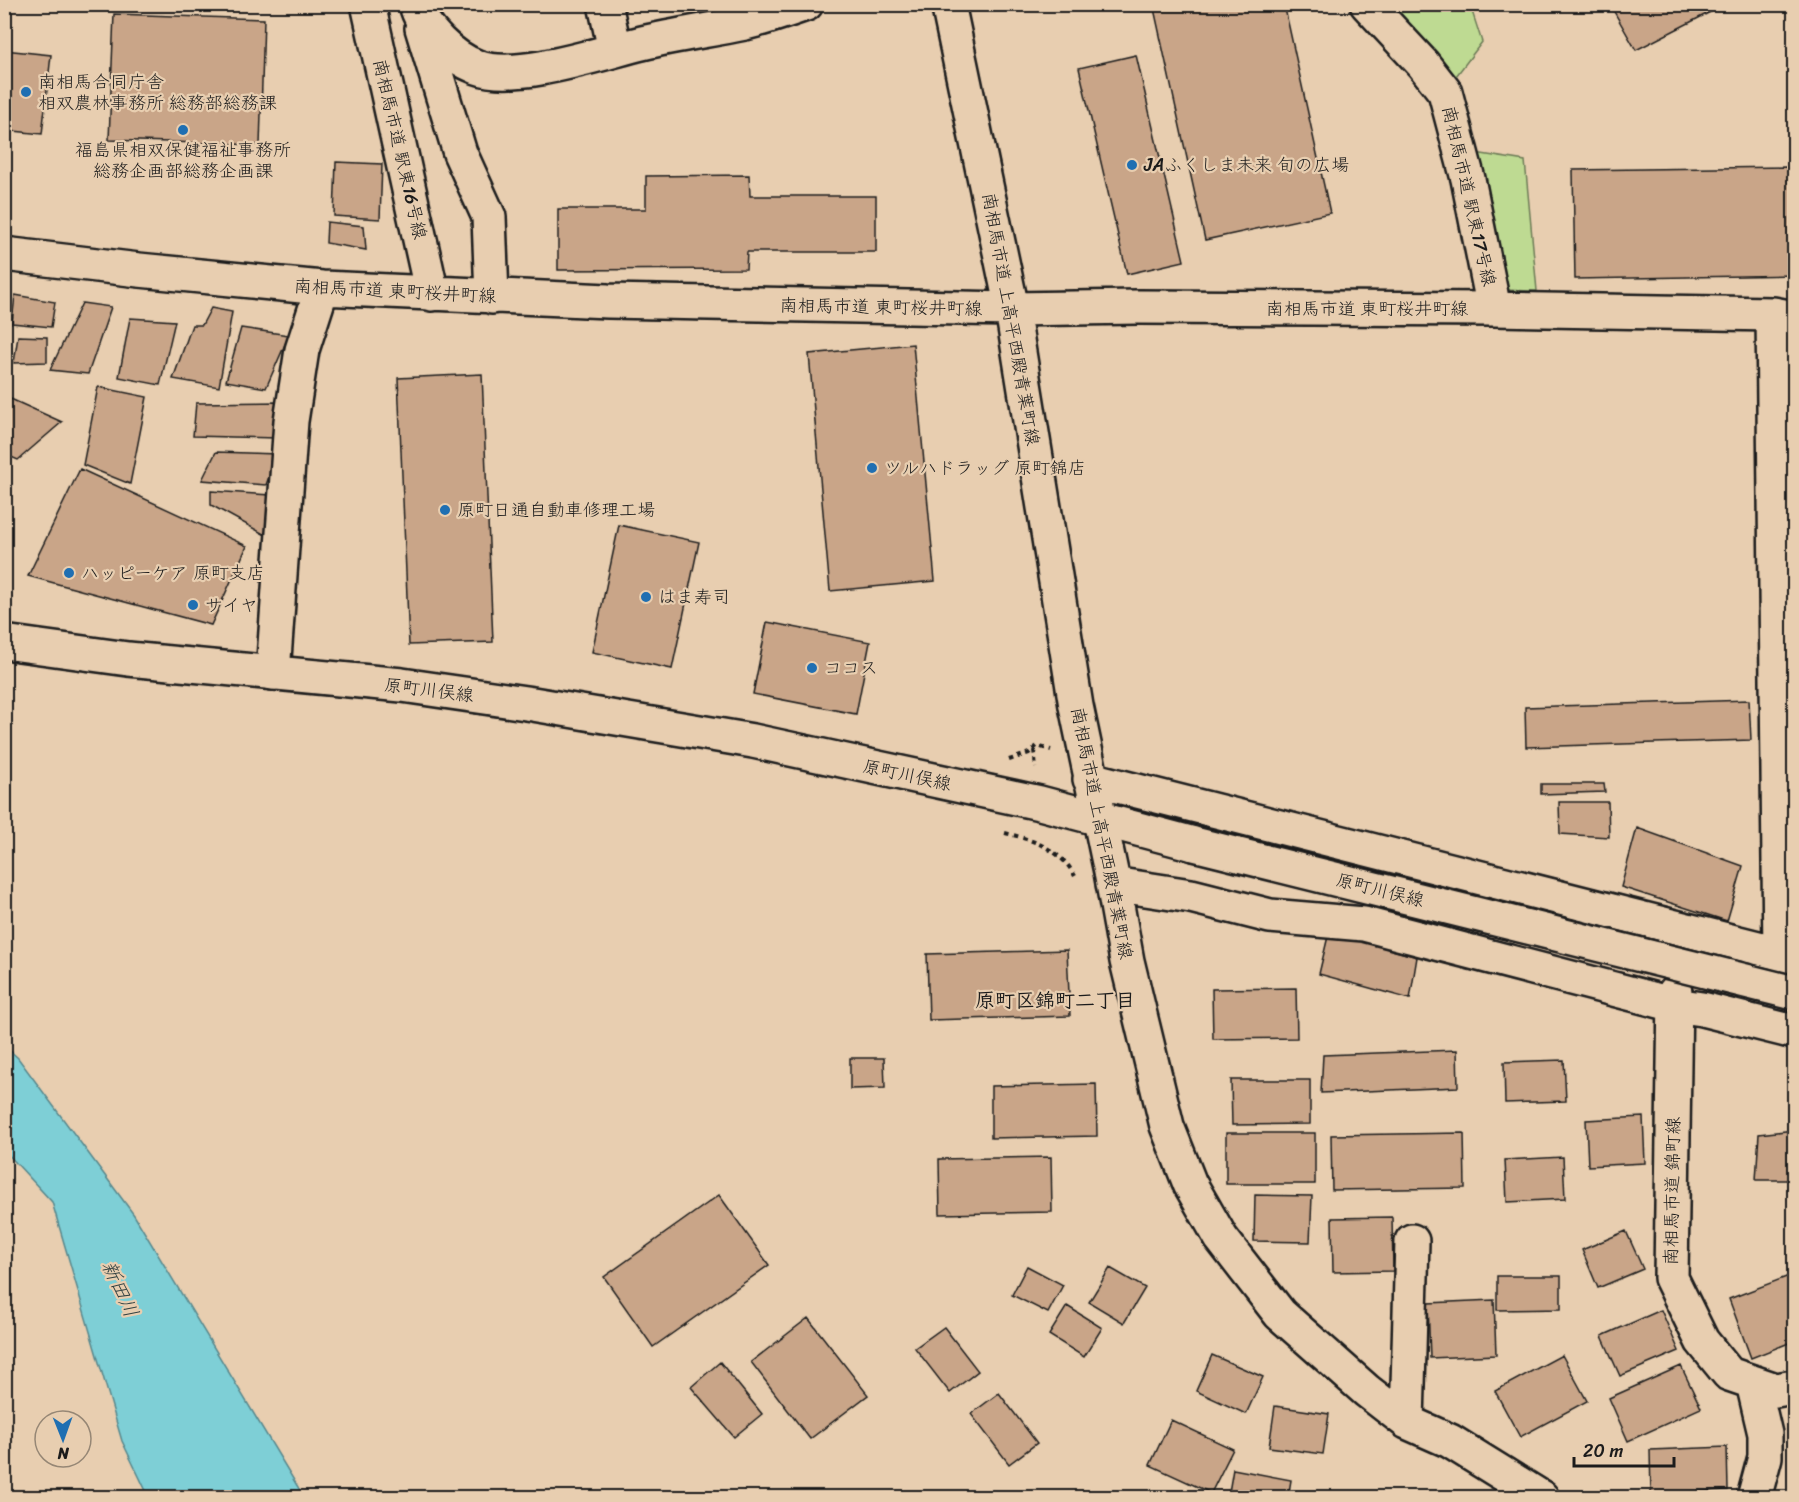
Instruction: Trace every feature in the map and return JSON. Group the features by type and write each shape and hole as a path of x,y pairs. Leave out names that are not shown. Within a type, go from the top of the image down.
{"street":[{"name":"南相馬市道 駅東16号線","path":"368,4 432,294"},
{"path":"605,4 615,50"},
{"path":"418,11 450,52 479,68 517,71 615,50 746,13 806,4"},
{"name":"南相馬市道 上高平西殿青葉町線","path":"948,4 1012,309 1076,706 1127,962 1167,1126 1190,1184 1221,1238 1280,1314 1367,1392 1407,1422 1450,1441 1542,1497"},
{"name":"南相馬市道 駅東17号線","path":"1367,4 1423,64 1445,92 1468,179 1494,309"},
{"path":"418,11 460,153 489,217 492,297"},
{"name":"南相馬市道 東町桜井町線","path":"4,254 322,288 492,297 1012,309 1138,307 1494,309 1784,316"},
{"path":"273,673 291,421 302,351 322,288"},
{"path":"1090,779 1675,932 1787,955 1784,316"},
{"name":"原町川俣線","path":"4,642 128,659 402,685 533,704 753,741 1040,803 1194,844 1794,993"},
{"path":"1113,884 1191,896 1270,916 1364,924 1675,998 1702,1009 1794,1032"},
{"name":"南相馬市道 錦町線","path":"1675,998 1671,1278 1702,1341 1729,1374 1776,1390 1794,1388"},
{"path":"1407,1422 1412,1241"},
{"path":"1753,1383 1765,1434 1765,1457 1754,1497"}],"path":[{"path":"996,831 1043,844 1070,867 1076,876"}],"green space":[{"path":"1380,5 1470,5 1482,42 1450,84"},
{"path":"1469,152 1525,161 1537,291 1502,290"}],"water":[{"name":"新田川","path":"5,1046 18,1058 134,1215 304,1497 149,1497 122,1441 52,1202 5,1151"}],"building":[{"path":"1153,4 1284,4 1330,213 1205,240"},
{"path":"1619,4 1726,4 1636,50 1612,8"},
{"path":"114,14 264,19 260,145 109,140"},
{"name":"南相馬合同庁舎 相双農林事務所 総務部総務課","path":"4,50 51,55 42,134 4,130"},
{"name":"JAふくしま未来 旬の広場","path":"1136,55 1184,261 1127,274 1079,68"},
{"path":"336,162 382,164 380,219 334,216"},
{"path":"1794,167 1794,275 1575,279 1573,170"},
{"path":"749,175 750,196 876,196 876,252 747,252 746,269 558,270 558,209 646,209 646,176"},
{"path":"327,222 364,226 366,250 326,243"},
{"path":"15,295 55,302 51,327 12,323"},
{"path":"82,303 111,307 88,374 50,370"},
{"path":"211,308 232,312 219,387 173,379 192,325 202,325"},
{"path":"130,318 175,321 160,385 119,377"},
{"path":"241,328 289,335 266,388 226,381"},
{"path":"18,336 47,337 47,362 14,363"},
{"name":"ツルハドラッグ 原町錦店","path":"913,344 935,581 830,591 809,354"},
{"name":"原町日通自動車修理工場","path":"482,374 493,642 409,645 398,378"},
{"path":"98,387 147,397 130,484 83,465"},
{"path":"4,396 62,422 18,460 4,454"},
{"path":"278,402 277,438 193,436 196,403"},
{"path":"216,452 277,454 266,485 202,480"},
{"path":"80,469 247,546 211,625 28,576"},
{"path":"211,491 270,495 269,537 211,505"},
{"name":"はま寿司","path":"619,525 699,542 672,669 592,652"},
{"name":"ココス","path":"767,622 870,642 856,714 753,694"},
{"path":"1749,700 1751,740 1526,747 1525,707"},
{"path":"1541,784 1604,784 1605,792 1541,794"},
{"path":"1559,802 1608,802 1609,837 1560,834"},
{"path":"1637,828 1743,866 1727,921 1621,887"},
{"path":"1329,932 1417,957 1410,999 1319,974"},
{"path":"1067,950 1070,1016 929,1020 927,954"},
{"path":"1296,988 1297,1038 1213,1039 1212,989"},
{"path":"1457,1050 1458,1087 1321,1093 1323,1055"},
{"path":"850,1058 884,1058 885,1088 850,1089"},
{"path":"1564,1060 1566,1101 1505,1103 1504,1062"},
{"path":"1231,1080 1310,1080 1310,1124 1232,1125"},
{"path":"1096,1084 1097,1136 991,1138 991,1086"},
{"path":"1643,1117 1645,1163 1588,1166 1586,1120"},
{"path":"1794,1130 1794,1180 1756,1180 1759,1134"},
{"path":"1226,1133 1315,1133 1315,1184 1226,1184"},
{"path":"1464,1133 1465,1188 1332,1190 1331,1135"},
{"path":"1051,1157 1052,1212 940,1214 939,1159"},
{"path":"1563,1157 1565,1199 1507,1202 1505,1160"},
{"path":"719,1195 769,1265 653,1347 604,1277"},
{"path":"1255,1195 1312,1196 1310,1242 1254,1241"},
{"path":"1392,1217 1393,1271 1333,1272 1332,1218"},
{"path":"1626,1231 1643,1269 1598,1288 1582,1250"},
{"path":"1027,1266 1063,1285 1048,1313 1012,1295"},
{"path":"1110,1268 1145,1288 1124,1323 1089,1302"},
{"path":"1794,1274 1794,1341 1751,1358 1729,1299"},
{"path":"1497,1276 1561,1276 1561,1309 1497,1310"},
{"path":"1494,1300 1496,1355 1430,1358 1428,1303"},
{"path":"1067,1306 1102,1328 1084,1357 1049,1335"},
{"path":"1661,1310 1679,1351 1620,1376 1602,1336"},
{"path":"808,1318 868,1395 810,1439 751,1362"},
{"path":"944,1327 978,1371 950,1393 915,1348"},
{"path":"1212,1355 1263,1377 1246,1414 1196,1391"},
{"path":"1562,1355 1587,1401 1520,1437 1495,1391"},
{"path":"720,1362 762,1414 734,1437 691,1387"},
{"path":"1681,1366 1701,1408 1628,1441 1609,1398"},
{"path":"999,1393 1037,1443 1009,1464 971,1414"},
{"path":"1275,1406 1329,1414 1323,1454 1269,1447"},
{"path":"1171,1420 1233,1449 1211,1493 1150,1465"},
{"path":"1727,1447 1728,1490 1651,1493 1650,1450"},
{"path":"1233,1469 1291,1480 1288,1498 1228,1498"}],"place":[{"name":"南相馬合同庁舎 相双農林事務所 総務部総務課","path":"26,92"},
{"name":"福島県相双保健福祉事務所 総務企画部総務企画課","path":"183,130"},
{"name":"JAふくしま未来 旬の広場","path":"1132,165"},
{"name":"ツルハドラッグ 原町錦店","path":"872,468"},
{"name":"原町日通自動車修理工場","path":"445,510"},
{"name":"ハッピーケア 原町支店","path":"69,573"},
{"name":"はま寿司","path":"646,597"},
{"name":"サイヤ","path":"193,605"},
{"name":"ココス","path":"812,668"}],"district":[{"name":"原町区錦町二丁目","path":"1055,1000"}]}
